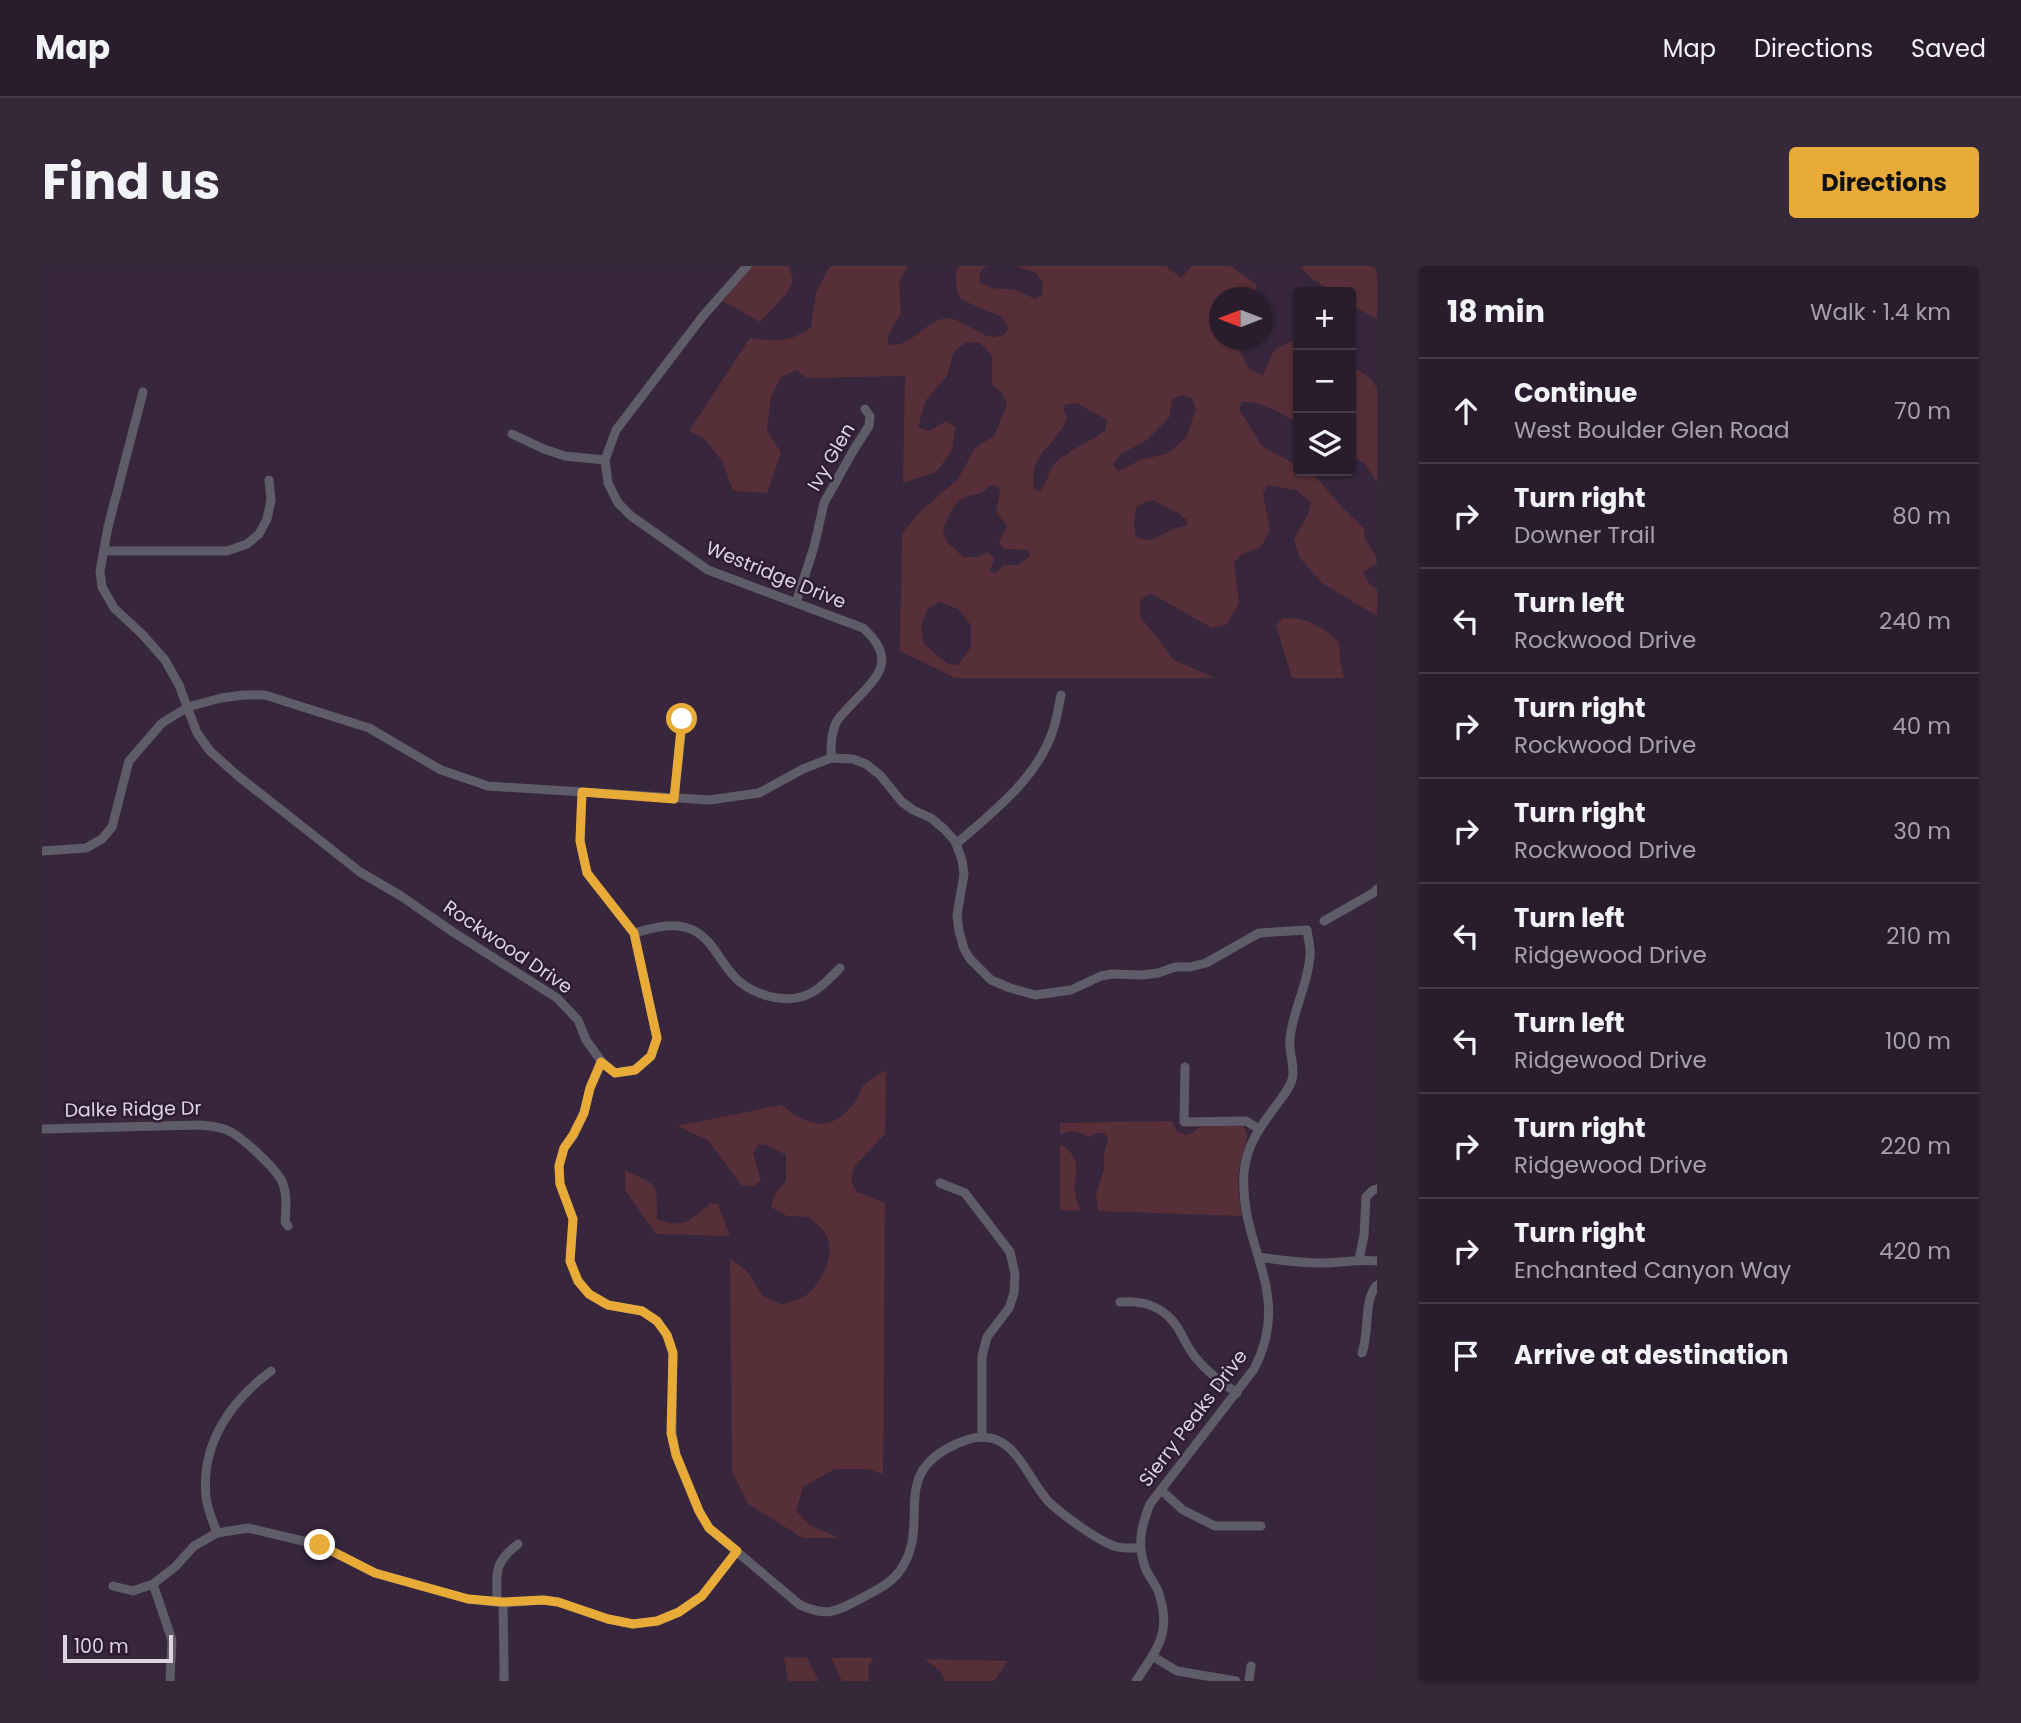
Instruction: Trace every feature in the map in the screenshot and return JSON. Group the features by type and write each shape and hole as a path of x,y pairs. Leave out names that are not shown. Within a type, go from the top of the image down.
{"street":[{"path":"512,434 565,456 606,460 616,430 703,316 747,266"},
{"name":"Rockwood Drive","path":"142,392 108,527 100,571 102,587 114,608 165,660 179,685 197,733 210,751 238,776 360,872 557,998 578,1020 586,1040 601,1062"},
{"name":"Ivy Glen","path":"796,603 814,547 824,503 869,426 870,416 865,409"},
{"name":"Westridge Drive","path":"606,460 608,483 618,503 631,516 708,570 863,628 875,639 883,661 879,674 837,721 831,739 831,758"},
{"path":"104,551 227,551 247,544 259,534 267,519 271,500 269,480"},
{"path":"42,851 86,848 102,839 111,827 129,761 157,727 188,707 243,695 265,695 369,728 441,770 488,786 709,800 759,793 803,769 831,758 853,759 866,764 880,775 902,802 931,818 956,844 996,810 1038,761 1052,734 1061,695"},
{"path":"674,799 684,708"},
{"path":"582,792 580,841 587,873 634,933 657,1038 651,1056 635,1070 615,1073 601,1062 590,1088 584,1113 564,1148 559,1166 560,1184 573,1219 570,1261 578,1281 589,1294 608,1305 642,1311 657,1321 667,1335 673,1353 671,1433 676,1455 699,1511 709,1528 800,1605 816,1612 836,1612 888,1584 900,1571 913,1540 915,1485 931,1459 962,1441 982,1437 1008,1446 1020,1458 1033,1483 1051,1503 1099,1538 1117,1547 1141,1548"},
{"name":"Sierry Peaks Drive","path":"956,844 964,874 957,915 964,949 976,967 991,980 1022,992 1035,995 1055,993 1071,990 1101,976 1143,975 1175,967 1190,967 1219,957 1259,933 1307,930 1311,954 1289,1042 1293,1079 1259,1129 1249,1148 1244,1171 1245,1209 1268,1291 1268,1332 1259,1361 1150,1504 1143,1521 1141,1548 1146,1570 1158,1592 1163,1609 1163,1627 1158,1646 1136,1681"},
{"path":"1324,920 1377,889"},
{"path":"634,933 663,925 692,929 710,945 739,982 769,998 802,997 824,984 840,968"},
{"path":"1185,1067 1184,1122 1245,1121 1259,1129"},
{"name":"Dalke Ridge Dr","path":"42,1129 199,1125 216,1126 230,1131 253,1149 281,1179 285,1194 285,1222 288,1226"},
{"path":"940,1183 965,1194 1010,1252 1015,1274 1014,1293 1009,1308 987,1338 982,1356 982,1437"},
{"path":"1359,1260 1367,1197 1377,1189"},
{"path":"1259,1257 1290,1262 1377,1261"},
{"path":"1363,1353 1367,1342 1369,1297 1377,1285"},
{"path":"1120,1302 1145,1302 1163,1312 1176,1324 1192,1354 1212,1376 1237,1393"},
{"path":"216,1533 206,1499 205,1474 211,1449 219,1427 233,1406 251,1386 271,1371"},
{"path":"1162,1491 1183,1510 1215,1526 1261,1526"},
{"path":"113,1587 133,1591 153,1584 175,1567 194,1546 216,1533 248,1528 320,1545 375,1573 468,1599 558,1602 608,1619 633,1624 657,1621 679,1612 702,1596 737,1551"},
{"path":"504,1681 497,1574 501,1557 517,1544"},
{"path":"153,1584 172,1640 170,1681"},
{"path":"1152,1656 1177,1671 1236,1681"},
{"path":"1249,1681 1251,1667"}],"shaded area":[{"path":"752,266 789,266 793,280 787,293 760,322 723,301"},
{"path":"830,266 908,266 899,282 901,313 888,336 888,344 895,345 909,340 942,319 962,322 993,337 1004,335 1008,328 1002,317 962,300 957,292 958,266 989,266 983,268 979,275 980,282 991,288 1016,290 1035,299 1042,295 1043,283 1035,272 1015,266 1166,266 1181,278 1192,266 1230,266 1256,284 1256,287 1209,287 1209,350 1239,350 1250,370 1263,375 1274,350 1293,340 1293,420 1257,403 1242,402 1239,409 1262,446 1293,463 1293,476 1315,476 1364,528 1365,539 1376,556 1377,564 1363,573 1377,589 1377,616 1322,583 1300,558 1294,540 1308,514 1311,502 1296,490 1268,485 1263,494 1270,530 1261,547 1242,554 1234,563 1239,603 1226,625 1212,628 1150,593 1140,601 1140,616 1174,660 1215,678 955,678 900,651 902,533 921,511 958,479 975,448 994,436 1007,405 1002,393 992,385 992,356 980,343 967,342 954,351 947,376 926,400 918,427 929,431 946,421 955,427 952,451 936,472 903,483 905,376 807,378 796,370 781,377 771,396 767,430 781,453 767,493 733,491 723,463 706,440 689,431 750,338 789,338 811,327 816,293","holes":["1181,395 1192,398 1196,409 1186,438 1166,454 1140,460 1118,472 1113,465 1121,454 1147,440 1169,418 1172,400","1077,403 1107,420 1105,431 1056,462 1039,492 1034,489 1035,466 1063,427 1067,417 1063,409 1065,405","990,485 998,486 1000,493 996,512 1007,526 999,543 1004,549 1028,550 1030,556 1018,565 1004,565 995,573 989,571 995,559 988,552 977,557 963,557 947,542 943,529 957,503 965,497 983,492","1153,500 1178,513 1187,520 1187,526 1154,539 1136,537 1136,508","940,602 958,609 971,625 971,647 958,665 948,664 924,644 921,625 928,608"]},
{"path":"1300,266 1377,266 1377,319 1356,308 1356,287 1325,287"},
{"path":"1356,369 1369,377 1377,388 1377,482 1364,463 1356,458"},
{"path":"1283,618 1300,619 1313,624 1339,642 1344,678 1292,678 1276,625"},
{"path":"886,1070 885,1134 854,1167 851,1180 857,1192 885,1203 883,1474 867,1469 835,1469 803,1487 796,1511 811,1526 840,1538 803,1538 748,1504 732,1471 730,1258 746,1270 763,1296 783,1305 805,1296 819,1281 829,1257 828,1241 823,1231 809,1217 787,1216 771,1207 775,1194 786,1180 786,1155 759,1144 753,1153 761,1180 753,1187 741,1185 709,1141 677,1126 781,1105 811,1122 829,1123 847,1112 863,1086"},
{"path":"1172,1121 1176,1131 1185,1135 1204,1125 1243,1126 1246,1130 1247,1139 1238,1183 1242,1216 1098,1211 1096,1194 1104,1169 1108,1138 1104,1133 1089,1137 1074,1132 1060,1135 1060,1123"},
{"path":"1060,1144 1073,1155 1075,1161 1075,1195 1081,1211 1060,1210"},
{"path":"625,1170 654,1187 657,1219 674,1224 686,1222 710,1203 718,1204 730,1236 656,1234 625,1190"},
{"path":"784,1657 807,1658 819,1681 788,1681"},
{"path":"831,1658 874,1658 868,1667 869,1681 842,1681"},
{"path":"925,1659 1008,1661 994,1681 945,1681 941,1672"}],"route":[{"path":"320,1545 375,1573 468,1599 558,1602 608,1619 633,1624 657,1621 679,1612 702,1596 737,1551 709,1528 699,1511 676,1455 671,1433 673,1353 667,1335 657,1321 642,1311 608,1305 589,1294 578,1281 570,1261 573,1219 560,1184 559,1166 564,1148 584,1113 590,1088 601,1062 615,1073 635,1070 651,1056 657,1038 632,928 587,873 580,841 582,792 674,799 682,719"}]}
